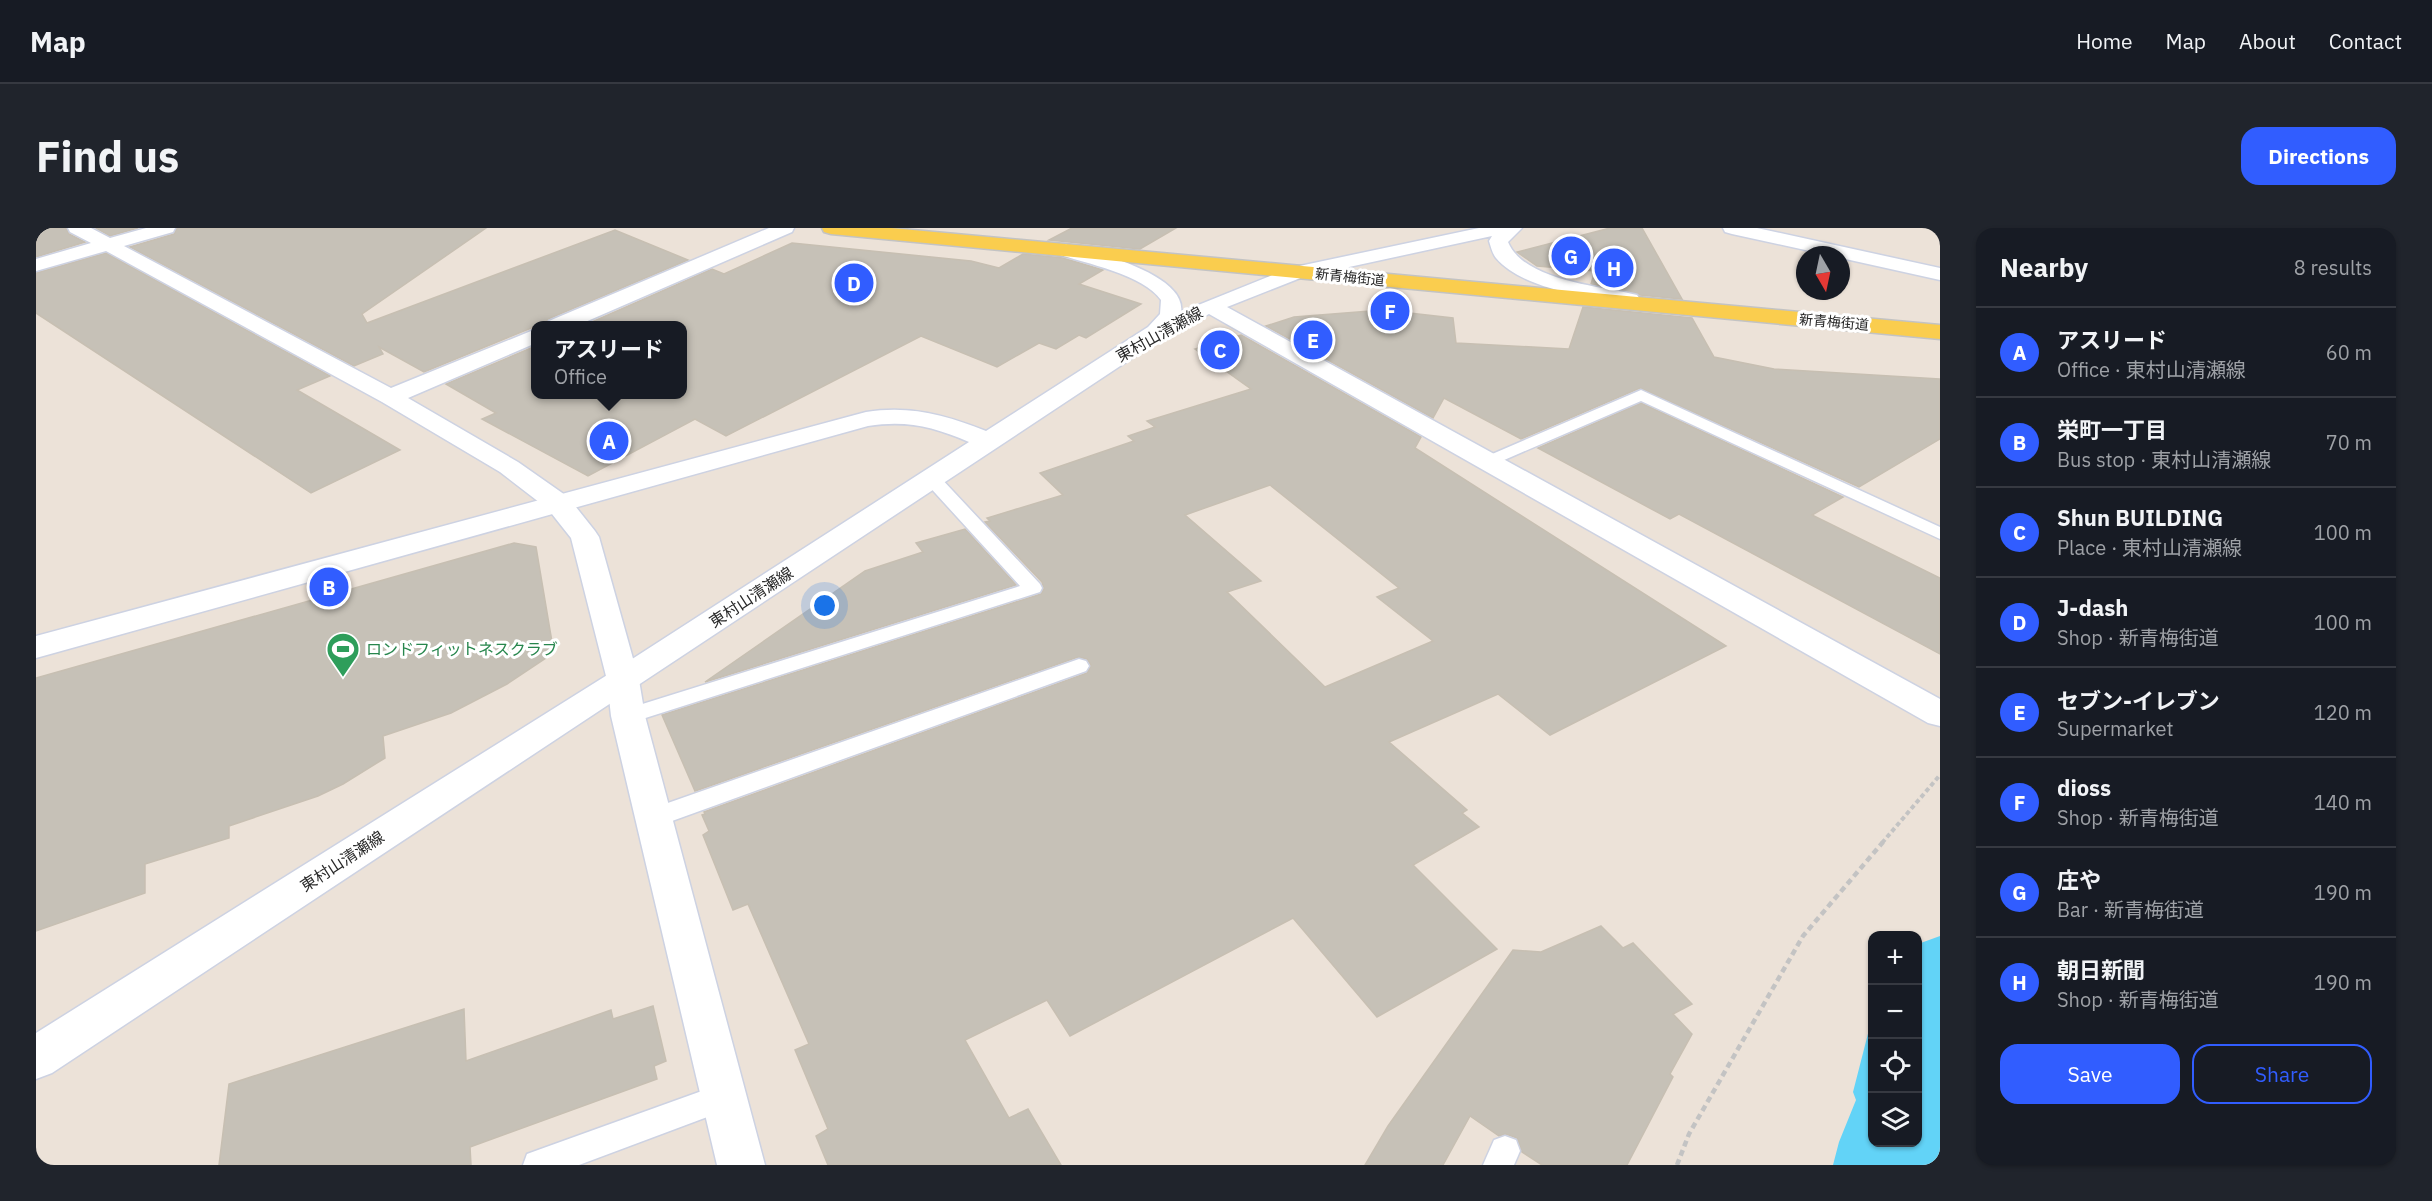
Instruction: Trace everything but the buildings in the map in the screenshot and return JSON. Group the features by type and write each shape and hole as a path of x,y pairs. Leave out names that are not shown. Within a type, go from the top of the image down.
{"main road":[{"name":"新青梅街道","path":"831,228 905,232 1064,250 1940,332"},
{"path":"1564,298 1826,303 1940,313"},
{"path":"1564,298 1818,341"}],"street":[{"path":"77,228 390,397 509,467 558,503 585,537 626,698 652,818 741,1165"},
{"path":"36,266 166,228"},
{"path":"569,321 785,228"},
{"name":"東村山清瀬線","path":"36,1058 626,698 932,479 1156,332 1210,306 1297,272 1505,228"},
{"path":"1513,228 1498,240 1498,250 1511,264 1540,278 1630,299"},
{"path":"1732,228 1940,274"},
{"path":"1064,250 1147,280 1164,291 1170,300 1172,309 1168,320 1156,332"},
{"path":"1210,306 1940,714"},
{"path":"390,397 531,337"},
{"path":"36,647 884,416 904,415 933,419 988,441"}],"lane":[{"path":"1489,461 1641,395 1940,534"},
{"path":"626,698 1033,588 932,479"},
{"path":"652,818 1079,666"},
{"path":"538,1165 724,1097"}],"path":[{"path":"1677,1165 1689,1134 1803,936 1940,775"}],"waterway":[{"path":"1922,1073 1940,990"},
{"path":"1901,1165 1905,1147"}],"place":[{"name":"庄や","path":"1571,256"},
{"name":"朝日新聞","path":"1614,268"},
{"name":"J-dash","path":"854,283"},
{"name":"dioss","path":"1390,311"},
{"name":"セブン-イレブン","path":"1313,340"},
{"name":"Shun BUILDING","path":"1220,350"},
{"name":"アスリード","path":"609,441"},
{"name":"栄町一丁目","path":"329,587"},
{"name":"ロンドフィットネスクラブ","path":"343,678"}]}
